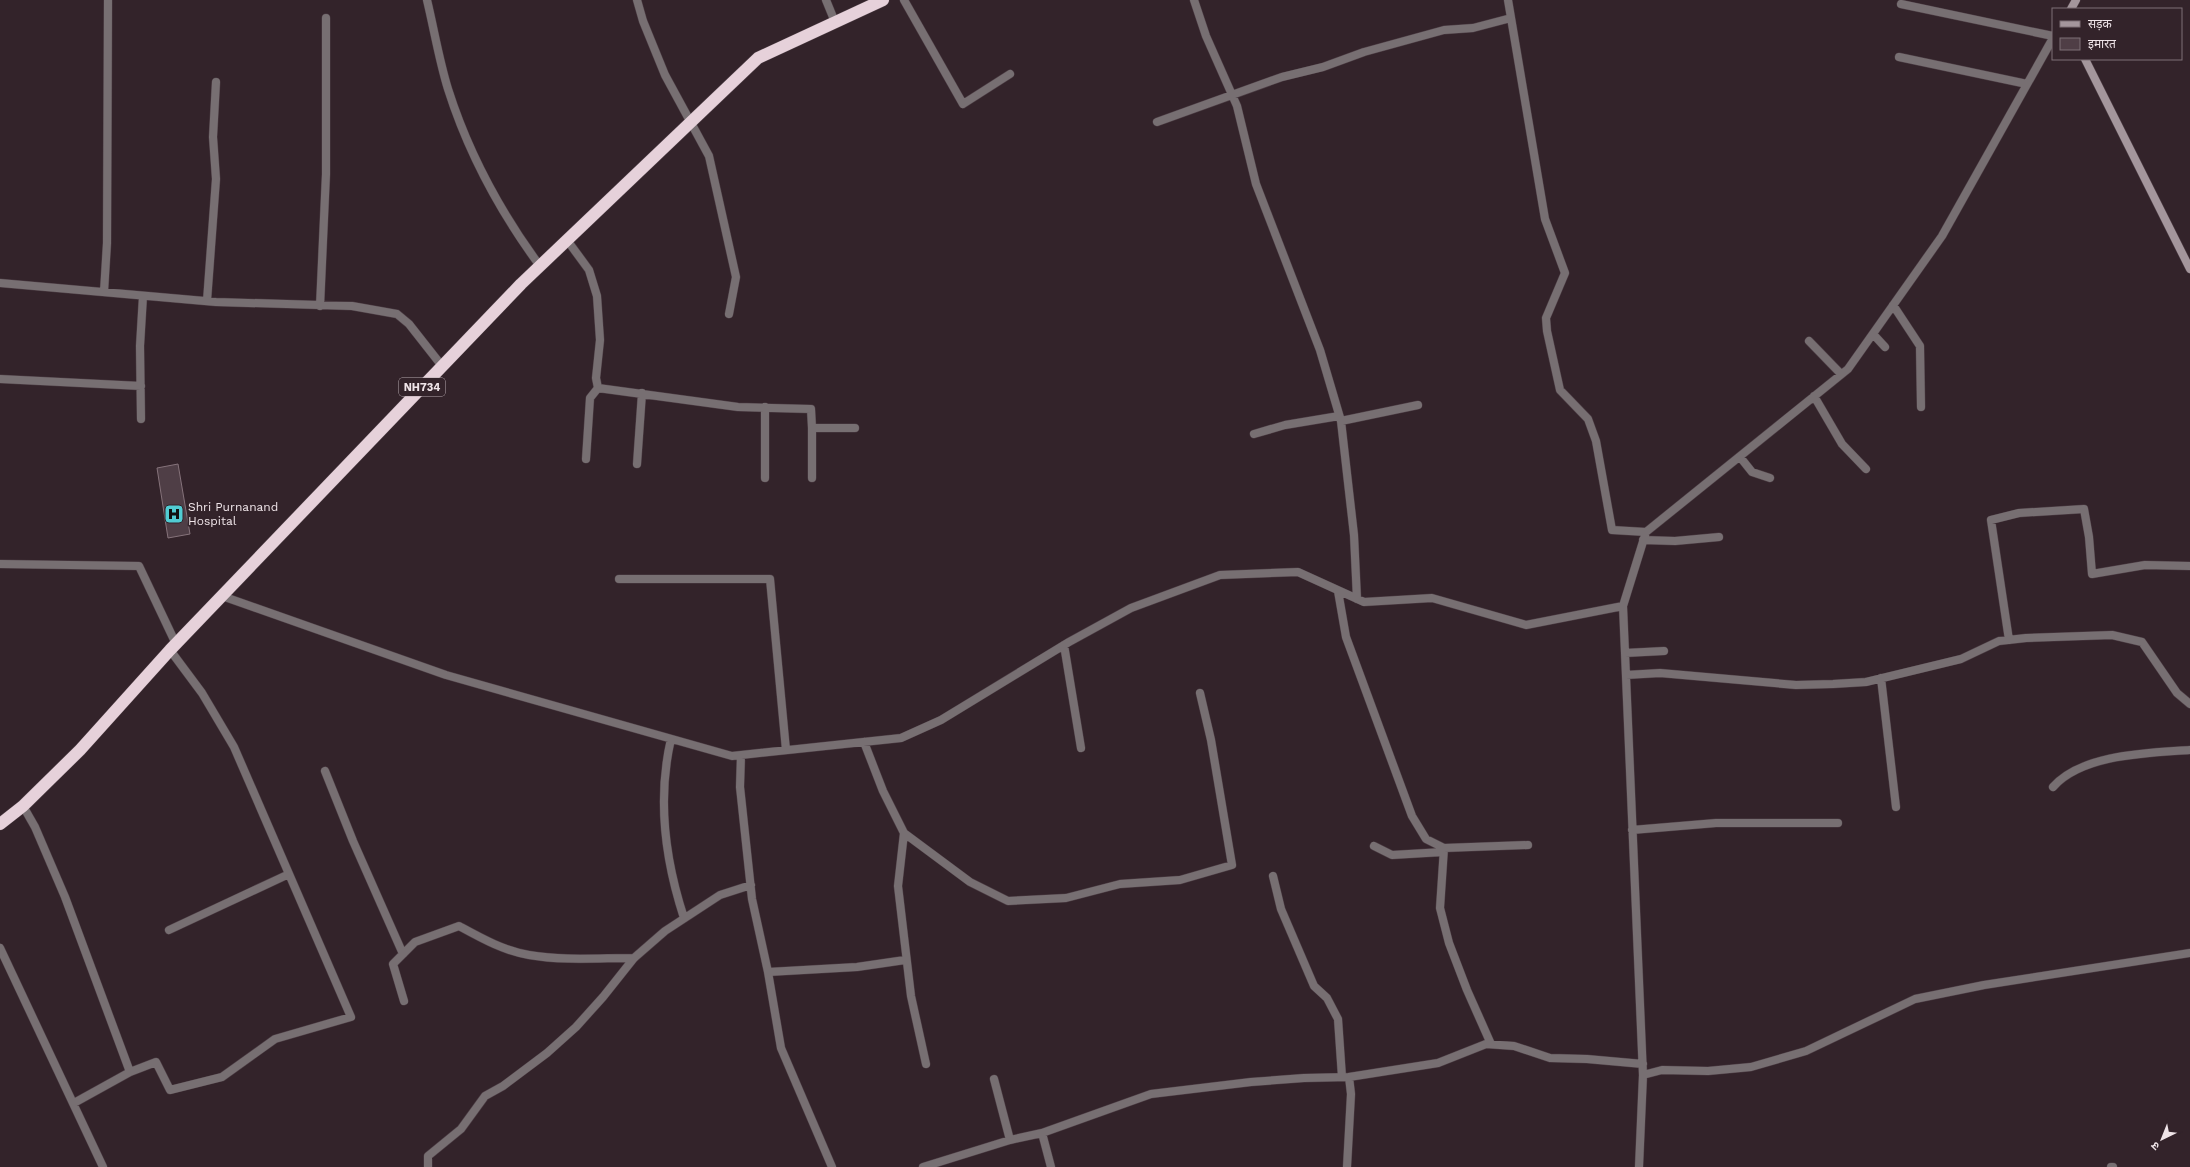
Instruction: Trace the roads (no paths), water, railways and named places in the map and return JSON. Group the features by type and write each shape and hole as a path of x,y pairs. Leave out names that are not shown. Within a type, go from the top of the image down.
{"highway":[{"name":"NH734","path":"0,824 23,806 80,750 173,647 442,366 540,266 758,58 883,0"}],"main road":[{"path":"2086,60 2190,269"}],"street":[{"path":"104,292 107,243 108,0"},
{"path":"427,0 448,88 458,118 514,231 540,266"},
{"path":"637,0 643,21 665,75 709,156 736,277 730,314"},
{"path":"826,0 835,22"},
{"path":"904,0 962,104 1010,74"},
{"path":"1194,0 1206,36 1237,106 1256,184 1320,350 1340,419 1354,535 1357,599"},
{"path":"1509,0 1545,219 1565,272 1546,318 1547,331 1560,390 1588,419 1596,441 1612,530 1675,541 1719,537"},
{"path":"1901,4 2052,37"},
{"path":"320,306 326,174 326,18"},
{"path":"1157,122 1282,77 1323,67 1364,52 1444,30 1473,28 1511,18"},
{"path":"1639,1167 1643,1064 1623,606 1645,536 1740,456 1848,369 1942,236 2052,39"},
{"path":"1899,57 2027,84"},
{"path":"207,301 216,178 214,137 216,82"},
{"path":"567,240 589,270 597,296 600,340 596,378 598,388 590,398 586,458"},
{"path":"0,283 207,301 352,306 398,314 409,324 442,366"},
{"path":"141,419 140,346 143,296"},
{"path":"1893,305 1920,346 1921,407"},
{"path":"1873,334 1885,347"},
{"path":"1809,341 1841,374"},
{"path":"0,379 141,386"},
{"path":"598,388 738,407 811,409 812,478"},
{"path":"636,464 642,393"},
{"path":"1814,396 1842,444 1866,469"},
{"path":"1254,434 1285,425 1340,419 1418,405"},
{"path":"765,407 766,478"},
{"path":"812,428 855,428"},
{"path":"1740,456 1752,472 1770,478"},
{"path":"2009,640 1991,520 2019,513 2084,509 2089,537 2092,574 2145,565 2190,566"},
{"path":"0,564 139,566 173,647 234,747 351,1017 275,1039 222,1077 170,1090 156,1062 130,1072 74,1103"},
{"path":"222,596 446,675 732,756 901,738 941,720 1064,645 1131,608 1220,575 1298,572 1364,602 1432,598 1526,625 1623,606"},
{"path":"619,579 770,579 786,750"},
{"path":"1338,591 1346,637 1412,816 1426,839 1444,850"},
{"path":"1626,675 1660,673 1796,685 1866,682 1961,659 1998,641 2112,635 2142,642 2177,693 2190,704"},
{"path":"1064,645 1081,748"},
{"path":"1625,652 1664,651"},
{"path":"1881,678 1896,807"},
{"path":"864,742 883,791 904,833 970,882 1008,901 1066,898 1120,884 1180,880 1232,865 1211,740 1200,693"},
{"path":"671,739 665,765 663,801 669,866 684,918"},
{"path":"2054,787 2062,777 2092,763 2145,754 2190,750"},
{"path":"741,755 740,787 752,899 768,972 781,1048 832,1167"},
{"path":"325,771 353,841 403,954"},
{"path":"23,806 35,827 65,897 130,1072"},
{"path":"1632,830 1716,823 1838,824"},
{"path":"904,833 898,886 905,960 910,996 926,1064"},
{"path":"1374,846 1392,854 1528,845"},
{"path":"1444,850 1440,908 1445,929 1467,990 1491,1044"},
{"path":"169,930 289,874"},
{"path":"1273,876 1281,909 1314,986 1327,998 1338,1019 1346,1077 1351,1094 1347,1167"},
{"path":"428,1167 428,1156 461,1129 485,1096 503,1086 547,1053 576,1027 603,998 634,958 665,931 720,895 751,885"},
{"path":"404,1001 392,964 415,942 459,926 490,943 529,955 581,959 634,958"},
{"path":"0,948 103,1167"},
{"path":"1643,1075 1662,1070 1708,1071 1752,1067 1806,1051 1915,999 1984,985 2190,953"},
{"path":"768,972 857,967 905,960"},
{"path":"923,1167 1010,1140 1042,1133 1151,1094 1251,1082 1346,1077 1438,1063 1486,1044 1514,1046 1550,1058 1587,1059 1643,1064"},
{"path":"994,1079 1010,1140"},
{"path":"1042,1133 1051,1167"}],"place":[{"name":"Shri Purnanand Hospital","path":"174,514"}]}
